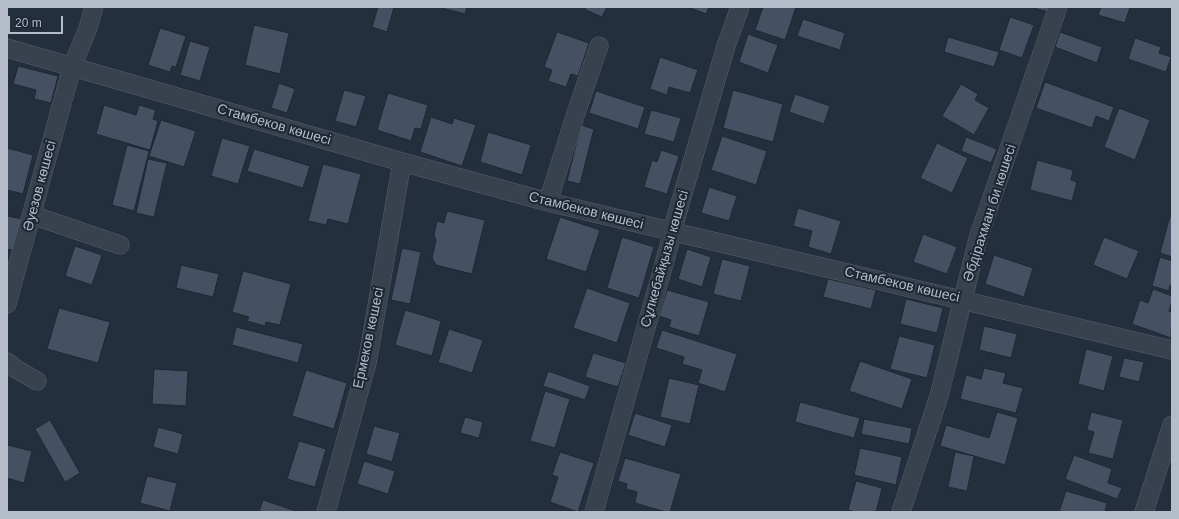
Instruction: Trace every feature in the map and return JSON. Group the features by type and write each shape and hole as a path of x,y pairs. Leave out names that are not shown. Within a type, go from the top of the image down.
{"street":[{"name":"Әуезов көшесі","path":"7,304 72,67 88,28 94,7"},
{"name":"Сұлкебайқызы көшесі","path":"594,512 667,254 672,231 726,46 740,7"},
{"name":"Әбдірахман би көшесі","path":"900,512 939,396 962,299 980,235 1058,7"},
{"path":"548,202 599,46"},
{"name":"Стамбеков көшесі","path":"7,48 402,162 548,202 1172,350"},
{"name":"Ермеков көшесі","path":"326,512 367,363 402,162"},
{"path":"32,215 120,245"},
{"path":"7,362 37,382"},
{"path":"1144,512 1172,424"}],"building":[{"path":"378,7 394,7 387,32 372,27"},
{"path":"438,7 467,7 465,14"},
{"path":"585,7 607,7 602,17 586,10"},
{"path":"688,7 709,7 706,14"},
{"path":"763,7 796,7 785,40 755,30"},
{"path":"1029,7 1050,7 1049,12"},
{"path":"1101,7 1130,7 1125,23 1098,15"},
{"path":"1010,17 1034,25 1022,58 999,50"},
{"path":"803,19 845,33 840,50 797,36"},
{"path":"254,25 289,33 280,74 245,65"},
{"path":"160,28 186,36 176,67 172,66 170,72 148,65"},
{"path":"557,32 589,43 578,76 571,74 566,87 548,81 552,70 544,67"},
{"path":"1060,32 1102,47 1097,63 1055,47"},
{"path":"748,34 778,45 768,73 739,62"},
{"path":"948,37 999,52 994,67 944,52"},
{"path":"1135,38 1161,47 1159,53 1171,57 1166,72 1128,59"},
{"path":"190,41 210,47 200,81 180,75"},
{"path":"660,57 698,70 690,93 669,87 667,95 650,89"},
{"path":"18,66 58,76 51,103 34,99 36,90 13,84"},
{"path":"1045,82 1114,107 1109,121 1096,116 1092,128 1036,108"},
{"path":"279,83 295,89 287,113 271,108"},
{"path":"961,84 978,94 975,100 989,108 974,135 942,116"},
{"path":"344,90 366,96 356,127 335,121"},
{"path":"733,90 783,104 773,142 723,128"},
{"path":"596,91 645,107 638,129 589,113"},
{"path":"388,93 428,105 421,129 415,128 411,141 377,130"},
{"path":"795,94 830,106 824,124 789,112"},
{"path":"104,105 136,115 139,105 156,110 153,119 158,121 150,150 96,134"},
{"path":"1119,108 1150,120 1135,160 1104,147"},
{"path":"651,110 681,118 674,142 644,134"},
{"path":"431,117 452,124 454,118 476,125 462,166 420,152"},
{"path":"161,120 196,131 184,167 149,156"},
{"path":"581,125 594,129 580,184 567,181"},
{"path":"488,132 531,145 522,175 480,162"},
{"path":"722,136 767,151 756,185 711,170"},
{"path":"966,137 997,149 991,163 961,151"},
{"path":"222,138 250,146 238,184 211,176"},
{"path":"937,143 968,158 952,193 920,178"},
{"path":"127,145 149,151 134,211 112,205"},
{"path":"7,148 33,155 23,194 7,190"},
{"path":"254,149 310,166 303,188 247,171"},
{"path":"661,150 679,156 667,194 644,187 652,160 657,162"},
{"path":"148,159 167,163 154,217 136,213"},
{"path":"1037,160 1073,170 1071,180 1077,182 1072,201 1030,190"},
{"path":"323,164 361,174 348,224 328,219 326,225 308,221"},
{"path":"709,187 737,196 729,221 701,213"},
{"path":"798,208 841,221 831,254 808,247 812,231 793,226"},
{"path":"447,211 485,220 472,274 436,265 432,258 436,240 434,235 437,221 444,223"},
{"path":"7,216 23,219 16,251 7,249"},
{"path":"1170,216 1172,217 1172,257 1160,253"},
{"path":"560,217 600,230 586,272 546,259"},
{"path":"923,234 957,247 947,274 913,262"},
{"path":"622,237 654,247 639,298 607,288"},
{"path":"1104,237 1139,251 1127,279 1093,265"},
{"path":"75,246 102,255 92,285 65,276"},
{"path":"402,248 421,252 410,304 391,300"},
{"path":"687,249 711,257 702,287 678,279"},
{"path":"994,255 1033,268 1024,297 985,284"},
{"path":"1160,257 1172,261 1172,286 1170,285 1169,291 1152,286"},
{"path":"722,259 750,266 741,301 713,294"},
{"path":"181,265 219,274 213,297 176,288"},
{"path":"243,271 291,284 280,325 266,322 265,326 247,321 249,317 232,312"},
{"path":"828,279 876,290 871,309 823,297"},
{"path":"587,288 630,303 617,343 573,328"},
{"path":"1153,289 1172,296 1169,311 1172,312 1171,338 1132,324 1140,300 1148,303"},
{"path":"667,290 709,302 699,336 669,327 671,320 659,316"},
{"path":"906,299 943,308 937,333 900,324"},
{"path":"59,308 110,322 98,363 47,349"},
{"path":"405,310 441,321 432,356 395,345"},
{"path":"984,326 1017,334 1011,358 979,350"},
{"path":"236,327 303,344 298,363 232,345"},
{"path":"449,329 483,340 472,373 438,362"},
{"path":"662,330 737,354 725,392 698,383 702,370 682,364 684,357 656,348"},
{"path":"899,336 935,345 927,378 890,369"},
{"path":"1086,349 1113,356 1104,391 1078,384"},
{"path":"593,353 626,363 618,387 585,377"},
{"path":"1124,358 1144,362 1139,382 1119,377"},
{"path":"860,361 912,379 902,409 849,391"},
{"path":"984,368 1006,373 1003,383 1023,388 1016,413 960,399 966,375 981,379"},
{"path":"154,369 188,371 186,406 152,404"},
{"path":"306,370 347,383 334,429 292,416"},
{"path":"548,371 590,386 585,400 543,386"},
{"path":"669,378 699,385 690,424 660,417"},
{"path":"545,391 570,399 555,448 530,441"},
{"path":"800,402 860,418 854,438 795,422"},
{"path":"997,412 1018,418 1005,465 940,446 946,425 989,438"},
{"path":"1091,412 1123,420 1113,459 1088,453 1094,432 1087,430"},
{"path":"635,413 672,425 665,447 628,435"},
{"path":"465,417 483,422 479,438 460,433"},
{"path":"864,419 912,428 909,444 861,434"},
{"path":"50,420 80,473 65,482 35,429"},
{"path":"374,426 400,433 392,462 366,454"},
{"path":"158,427 183,434 178,454 153,447"},
{"path":"299,441 326,449 315,487 287,479"},
{"path":"7,445 32,451 24,483 7,478"},
{"path":"860,448 902,457 896,485 854,475"},
{"path":"560,452 594,463 578,512 550,502 558,477 552,475"},
{"path":"955,452 974,456 967,491 948,487"},
{"path":"1074,455 1112,469 1108,483 1122,488 1117,499 1065,479"},
{"path":"625,458 681,474 670,512 635,503 637,492 626,489 627,484 618,481"},
{"path":"364,461 395,471 388,494 357,484"},
{"path":"147,476 177,483 170,511 140,503"},
{"path":"856,481 882,488 876,512 855,512 848,510"},
{"path":"1066,491 1107,503 1105,512 1059,512"},
{"path":"263,500 299,512 259,512"}]}
